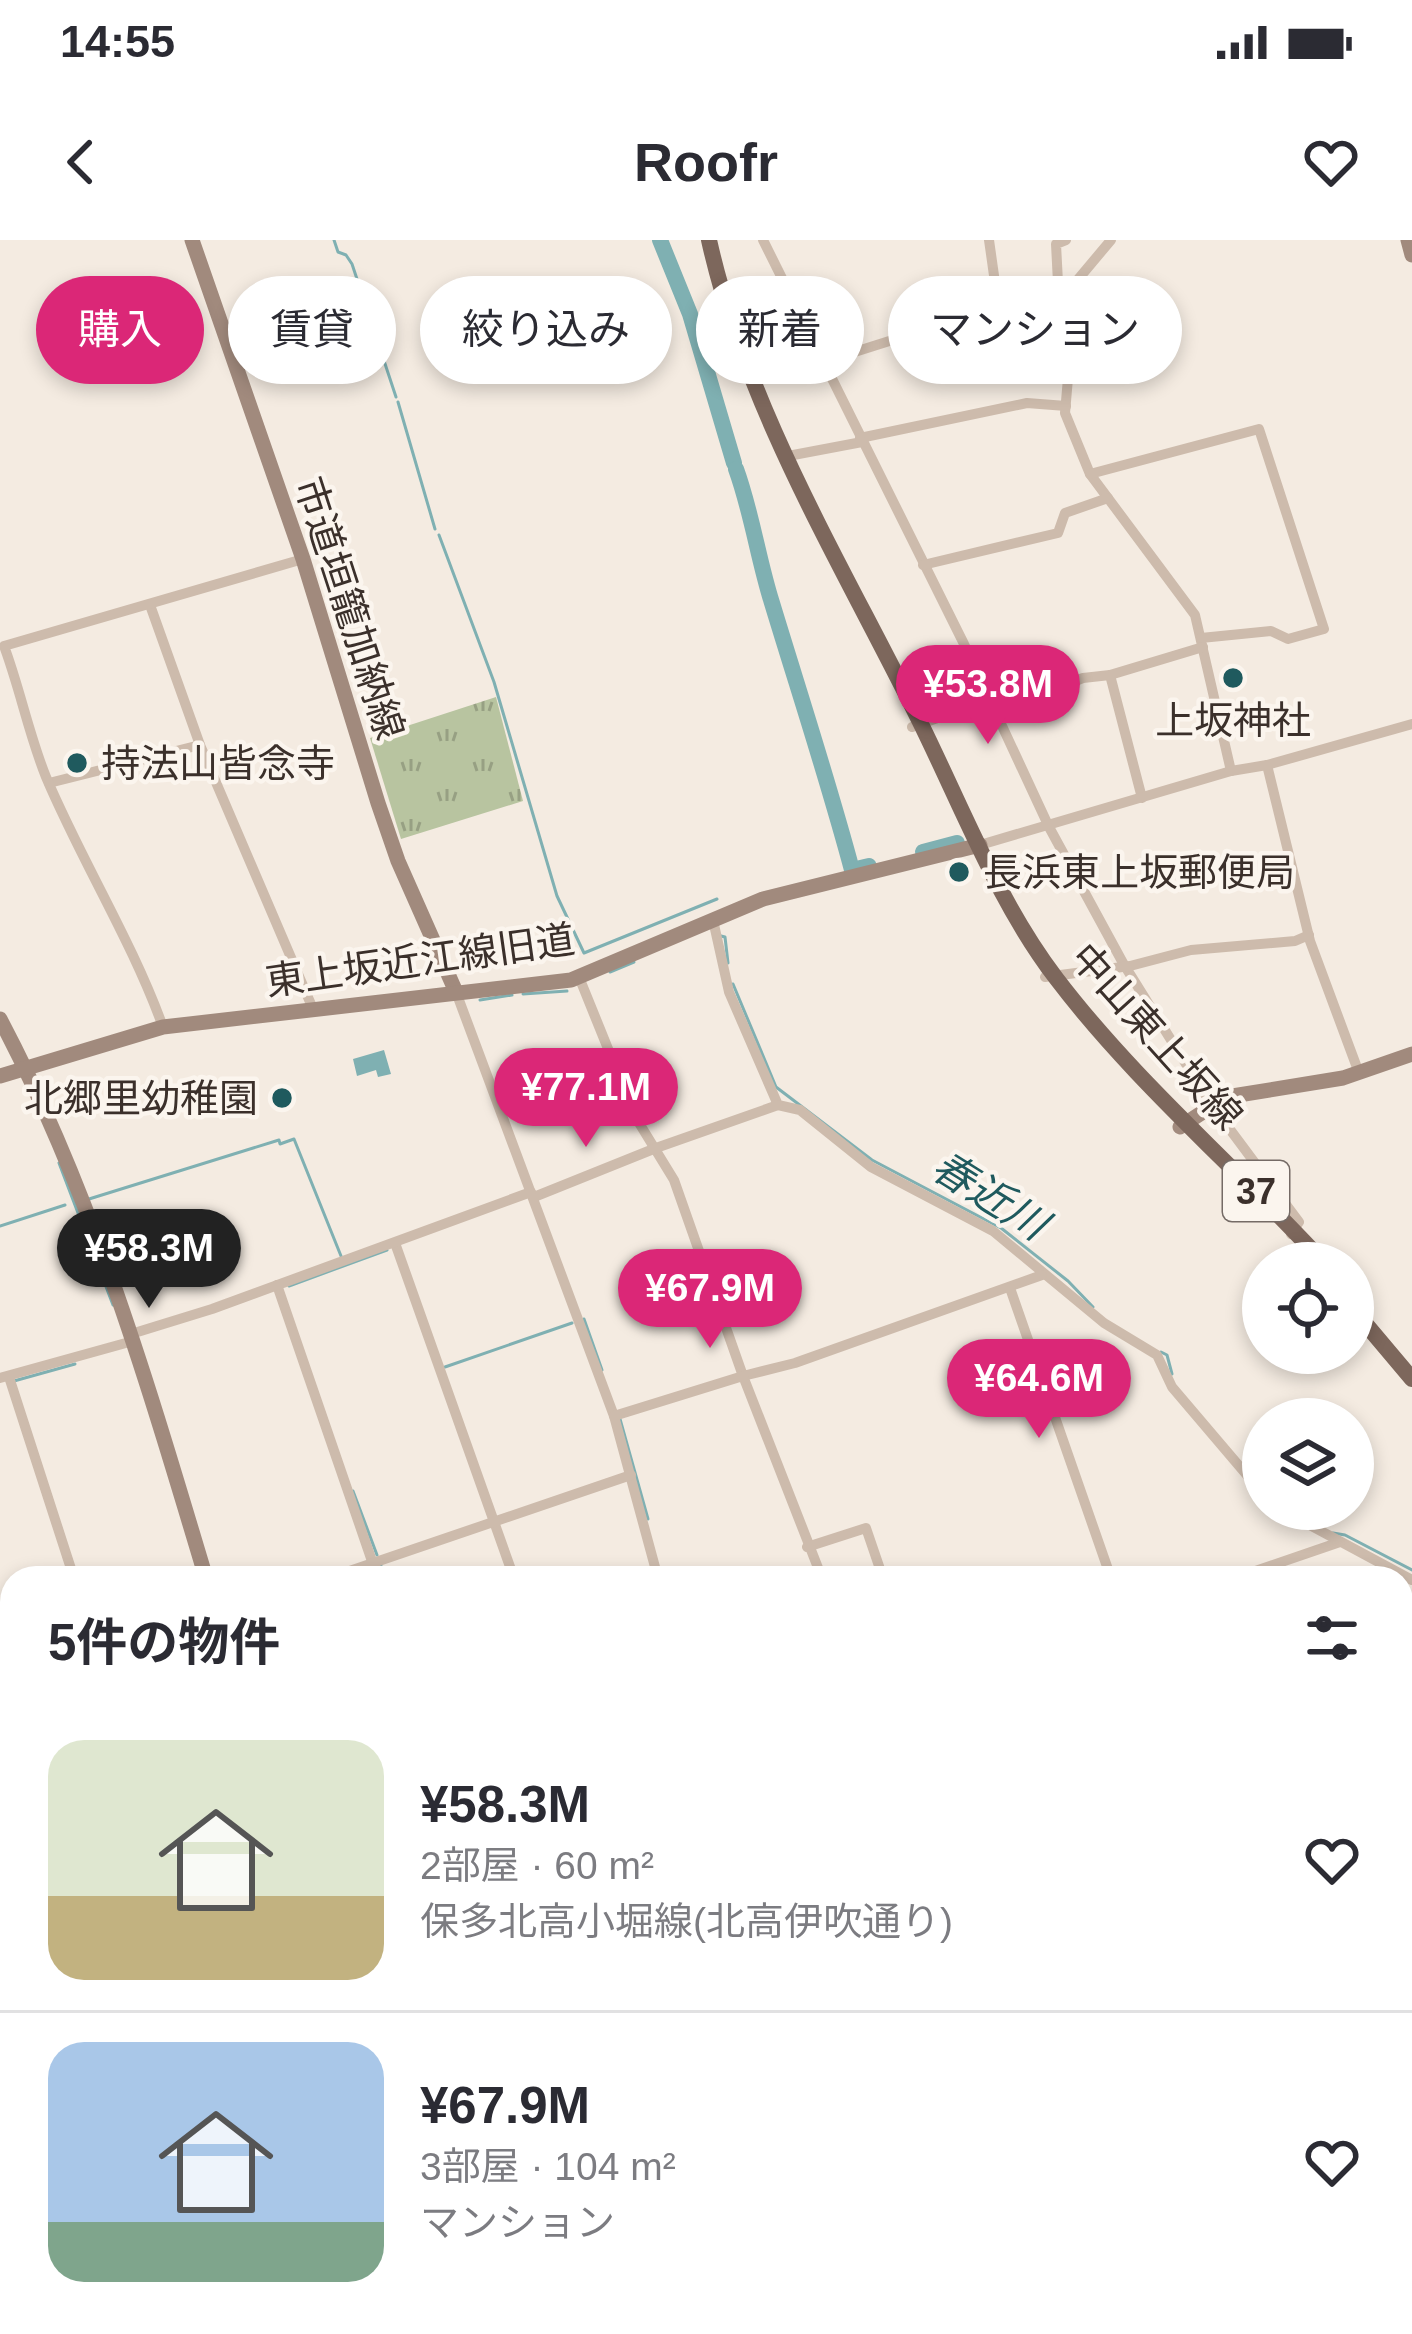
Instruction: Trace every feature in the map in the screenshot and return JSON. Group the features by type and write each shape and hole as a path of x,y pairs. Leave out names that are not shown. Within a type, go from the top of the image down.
{"main road":[{"name":"中山東上坂線","path":"704,240 715,276"},
{"name":"中山東上坂線","path":"704,240 714,276"},
{"name":"中山東上坂線","path":"751,384 916,725"},
{"name":"中山東上坂線","path":"751,384 975,846 1049,975 1184,1124 1300,1242"},
{"name":"中山東上坂線","path":"1291,1234 1297,1242"},
{"path":"1374,1320 1412,1365"},
{"path":"1374,1334 1412,1379"}],"street":[{"name":"市道垣籠加納線","path":"192,240 303,559 398,861 456,992"},
{"path":"763,240 780,276"},
{"path":"989,240 994,276"},
{"path":"1058,276 1056,244 1066,240"},
{"path":"1081,276 1111,240"},
{"path":"1408,240 1412,255"},
{"path":"834,384 991,699 1049,827 1124,966 1211,1104 1299,1222 1291,1234"},
{"path":"1068,384 1066,406 1090,474 1195,615 1232,770"},
{"path":"788,456 1027,403 1066,406"},
{"path":"916,725 991,699 1039,694 1083,678 1110,675 1202,642 1271,631 1288,639 1324,629 1259,429 1090,474"},
{"path":"922,566 1058,533 1065,513 1108,498"},
{"path":"163,1027 141,969 49,783 2,645 303,559"},
{"path":"150,605 200,745 313,1009"},
{"path":"1110,675 1142,798"},
{"path":"975,846 1232,770 1267,765 1412,724"},
{"path":"49,783 200,745"},
{"path":"1267,765 1309,935 1359,1072"},
{"name":"東上坂近江線旧道","path":"0,1076 163,1027 579,977 763,899 975,846"},
{"path":"713,920 729,992 778,1105"},
{"path":"1049,975 1124,966 1191,950 1295,941 1309,935"},
{"path":"579,977 636,1118 682,1202 816,1566"},
{"path":"456,992 614,1416 655,1566"},
{"path":"0,1019 46,1109 132,1338 202,1566"},
{"path":"1184,1124 1226,1097 1359,1072 1412,1054"},
{"path":"70,1566 4,1378 132,1338 778,1105 800,1110 871,1167 993,1231 1127,1340 1156,1355 1172,1387 1242,1469"},
{"path":"395,1243 510,1566"},
{"path":"614,1416 795,1363 1042,1275"},
{"path":"277,1286 374,1564"},
{"path":"1010,1288 1107,1566"},
{"path":"368,1566 631,1475"},
{"path":"807,1546 866,1528 879,1566"},
{"path":"1318,1530 1385,1566"},
{"path":"1270,1566 1340,1542"}],"green space":[{"path":"496,697 523,801 401,839 370,738"}],"water":[{"path":"384,1050 391,1074 378,1077 376,1070 357,1076 353,1059"}],"waterway":[{"path":"334,240 338,252 352,264 396,397"},
{"path":"660,240 690,314 734,463"},
{"path":"398,402 435,529"},
{"path":"736,469 852,870 869,866"},
{"path":"439,535 494,682 557,896 584,953 717,899"},
{"path":"923,852 957,843"},
{"name":"春近川","path":"721,936 725,937 728,963"},
{"name":"春近川","path":"610,972 634,962"},
{"name":"春近川","path":"733,984 776,1087 872,1160 1001,1228 1093,1307"},
{"name":"春近川","path":"523,994 567,991"},
{"name":"春近川","path":"480,1000 512,995"},
{"path":"89,1199 294,1139 341,1256"},
{"path":"59,1163 113,1305"},
{"path":"0,1226 65,1205"},
{"path":"289,1286 387,1250"},
{"path":"584,1319 602,1370"},
{"path":"445,1367 572,1323"},
{"name":"春近川","path":"1161,1352 1167,1355 1172,1374"},
{"path":"14,1381 75,1364"},
{"path":"620,1419 648,1519"},
{"path":"353,1491 377,1555"},
{"name":"春近川","path":"1333,1533 1404,1566"}],"place":[{"name":"上坂神社","path":"1233,678"},
{"name":"持法山皆念寺","path":"77,763"},
{"name":"長浜東上坂郵便局","path":"959,872"},
{"name":"北郷里幼稚園","path":"282,1098"}]}
